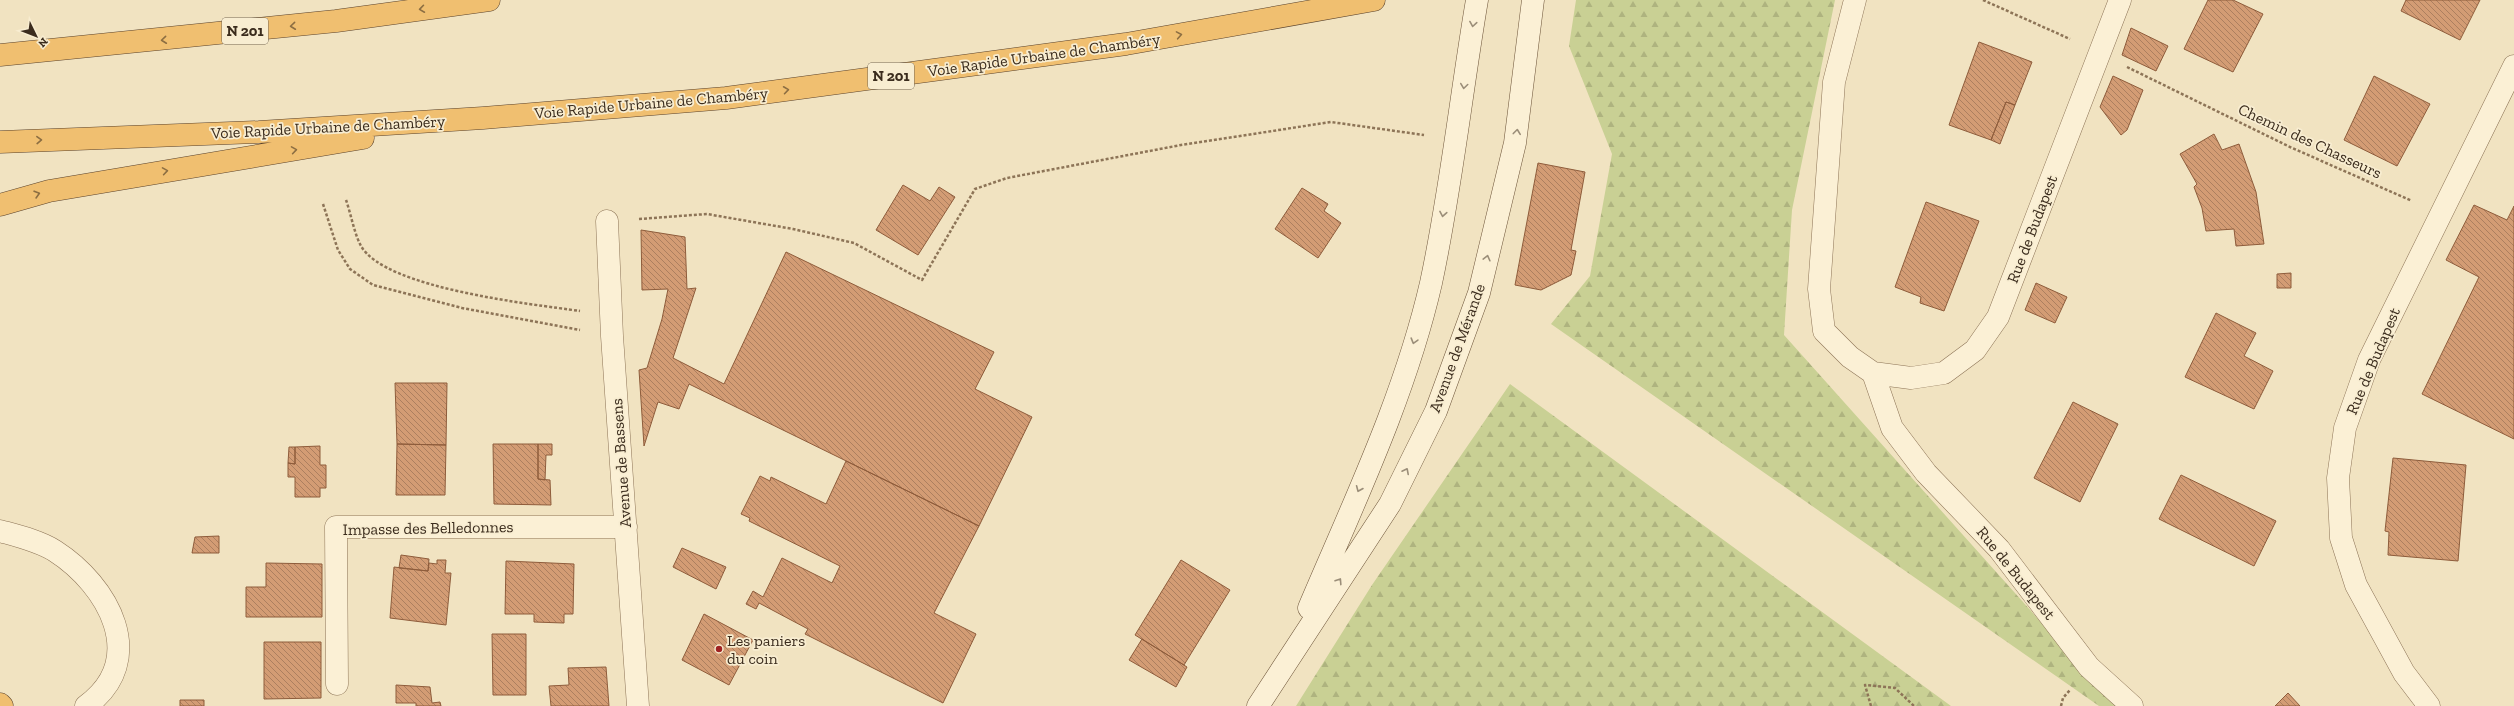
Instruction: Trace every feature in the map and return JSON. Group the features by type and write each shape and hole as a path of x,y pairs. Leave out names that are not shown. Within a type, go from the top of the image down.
{"highway":[{"name":"N 201","path":"0,55 328,22 489,0"},
{"name":"Voie Rapide Urbaine de Chambéry","path":"0,142 259,132 483,118 726,98 1126,44 1297,15 1374,0"},
{"path":"0,205 49,191 483,118"}],"street":[{"name":"Avenue de Mérande","path":"1286,661 1397,400 1430,284 1456,139 1477,0"},
{"name":"Avenue de Mérande","path":"1258,706 1390,504 1436,411 1479,293 1515,143 1533,0"},
{"name":"Rue de Budapest","path":"1855,0 1834,82 1819,289 1824,331 1850,357 1873,373 1911,378 1944,373 1975,350 1998,318 2120,0"},
{"name":"Rue de Budapest","path":"2430,706 2404,673 2356,585 2341,538 2338,478 2345,428 2370,360 2514,66"},
{"name":"Avenue de Bassens","path":"607,221 611,326 638,706"},
{"name":"Rue de Budapest","path":"1873,373 1892,428 1922,467 2000,549 2089,667 2132,706"},
{"name":"Impasse des Belledonnes","path":"337,684 336,527 626,527"},
{"path":"0,531 25,538 54,550 77,568 106,601 119,638 118,660 105,690 86,706"}],"path":[{"path":"1983,0 2100,53"},
{"name":"Chemin des Chasseurs","path":"2100,53 2290,147 2442,214"},
{"path":"607,221 707,214 793,229 854,243 922,280 976,189 1007,178 1180,145 1331,122 1456,139"},
{"path":"346,200 361,247 380,265 415,280 508,300 611,326"},
{"path":"323,204 338,250 350,269 373,286 462,308 611,326"},
{"path":"1871,706 1865,685 1895,688 1914,706"}],"green space":[{"path":"1576,0 1835,0 1792,210 1784,335 2116,706 2099,706 1551,324 1590,276 1612,154 1569,46"},
{"path":"1510,384 1951,706 1296,706 1372,585"}],"building":[{"path":"2208,0 2233,0 2263,14 2233,72 2184,49"},
{"path":"2406,0 2480,0 2460,40 2401,11"},
{"path":"2131,28 2168,46 2156,71 2122,55"},
{"path":"1979,42 2032,62 2015,105 2006,102 1991,140 1949,125"},
{"path":"2113,76 2143,90 2127,130 2121,135 2100,107"},
{"path":"2374,76 2430,104 2397,166 2344,140"},
{"path":"2006,102 2015,105 2000,144 1991,140"},
{"path":"2214,134 2222,150 2239,144 2256,192 2264,244 2236,246 2234,229 2206,231 2202,208 2194,187 2197,184 2180,154"},
{"path":"1538,163 1585,172 1571,250 1576,251 1571,275 1541,290 1515,285"},
{"path":"903,185 930,201 939,187 955,197 918,255 876,230"},
{"path":"1302,188 1328,204 1324,211 1341,223 1318,258 1275,229"},
{"path":"1926,202 1979,221 1944,311 1920,303 1921,297 1895,287"},
{"path":"2474,205 2507,220 2514,206 2514,439 2422,394 2479,277 2446,260"},
{"path":"641,230 685,237 687,289 696,288 673,358 724,384 786,252 994,352 975,389 1032,417 979,526 689,384 679,409 658,402 644,446 639,370 647,368 662,319 668,289 642,290"},
{"path":"2291,273 2291,288 2277,288 2277,274"},
{"path":"2036,283 2067,297 2055,323 2025,310"},
{"path":"2216,313 2256,333 2244,356 2273,371 2254,409 2185,377"},
{"path":"395,383 447,383 446,445 397,444"},
{"path":"2073,402 2118,424 2080,502 2034,478"},
{"path":"397,444 446,445 445,495 396,495"},
{"path":"493,444 538,444 538,479 550,480 551,505 494,504"},
{"path":"538,444 552,444 552,455 546,455 545,480 538,479"},
{"path":"320,446 320,465 326,465 326,488 320,488 320,497 295,497 295,477 288,477 288,463 295,464 295,447"},
{"path":"289,447 295,447 295,464 288,463"},
{"path":"2393,458 2466,465 2458,561 2388,555 2389,532 2385,531"},
{"path":"846,461 979,526 934,613 976,634 943,703 805,634 808,629 759,603 756,609 746,604 753,591 763,597 782,558 832,583 840,566 749,521 750,518 741,514 760,476 770,481 771,477 826,504"},
{"path":"2181,475 2276,521 2254,566 2159,519"},
{"path":"219,536 219,553 192,553 195,537"},
{"path":"682,548 726,567 716,589 673,567"},
{"path":"401,555 429,559 428,571 399,568"},
{"path":"437,560 446,560 445,573 451,573 446,625 390,618 394,567 428,571 429,563 437,564"},
{"path":"1181,560 1230,590 1184,665 1135,635"},
{"path":"506,561 574,564 573,614 564,614 564,623 534,622 534,614 505,614"},
{"path":"266,563 322,564 322,617 246,617 246,587 266,587"},
{"path":"704,614 753,640 729,685 682,660"},
{"path":"492,634 526,634 526,695 493,695"},
{"path":"1142,639 1187,667 1176,687 1129,660"},
{"path":"264,642 321,642 321,698 264,699"},
{"path":"606,667 609,706 551,706 549,686 569,685 568,668"},
{"path":"396,685 430,687 432,703 440,702 441,706 416,706 416,703 396,703"},
{"path":"2288,693 2300,706 2275,706"},
{"path":"180,700 204,700 204,706 180,706"}],"place":[{"name":"Les paniers du coin","path":"719,649"}]}
